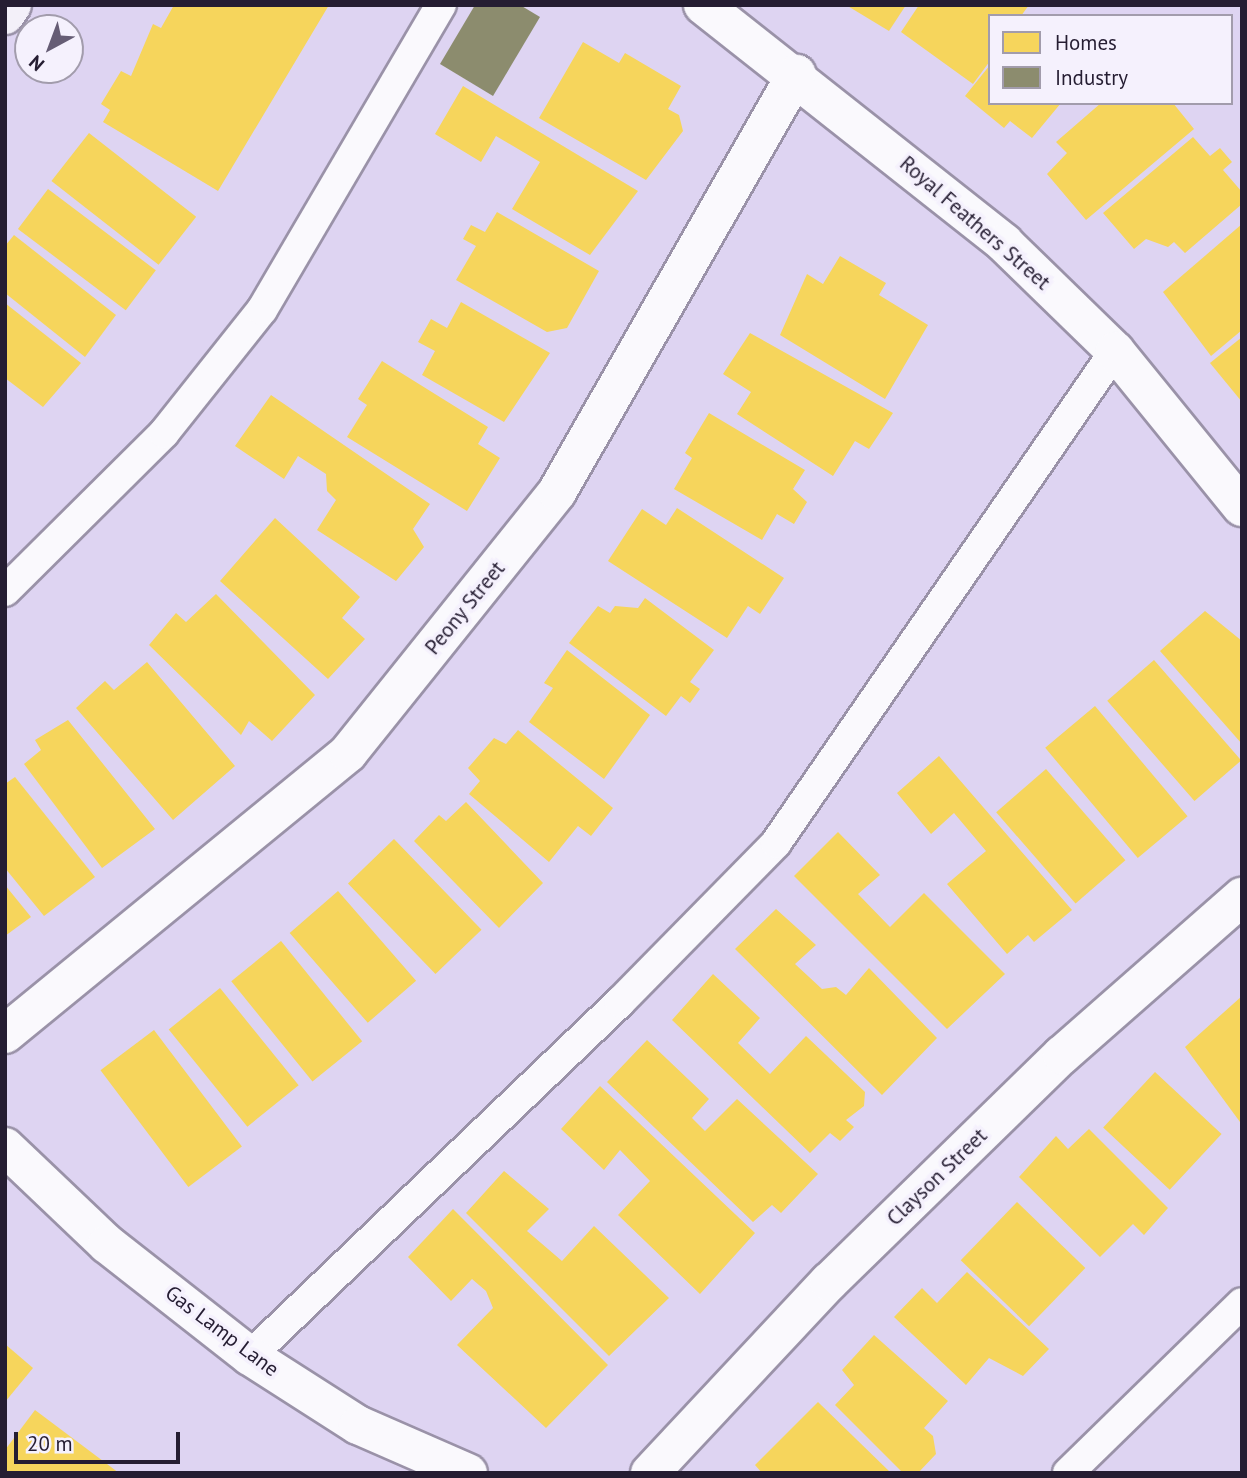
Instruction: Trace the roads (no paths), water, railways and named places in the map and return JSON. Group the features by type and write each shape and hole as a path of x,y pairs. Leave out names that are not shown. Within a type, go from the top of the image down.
{"street":[{"path":"5,15 12,5"},
{"name":"Royal Feathers Street","path":"703,5 796,74 1004,243 1115,351 1242,507"},
{"name":"Peony Street","path":"5,1034 348,753 557,492 796,74"},
{"name":"Clayson Street","path":"650,1473 829,1282 1062,1055 1242,897"},
{"name":"Gas Lamp Lane","path":"5,1147 107,1244 250,1356 358,1425 468,1473"}],"lane":[{"path":"5,591 164,433 262,310 441,5"},
{"path":"250,1356 776,843 1115,351"},
{"path":"1068,1473 1242,1303"}]}
